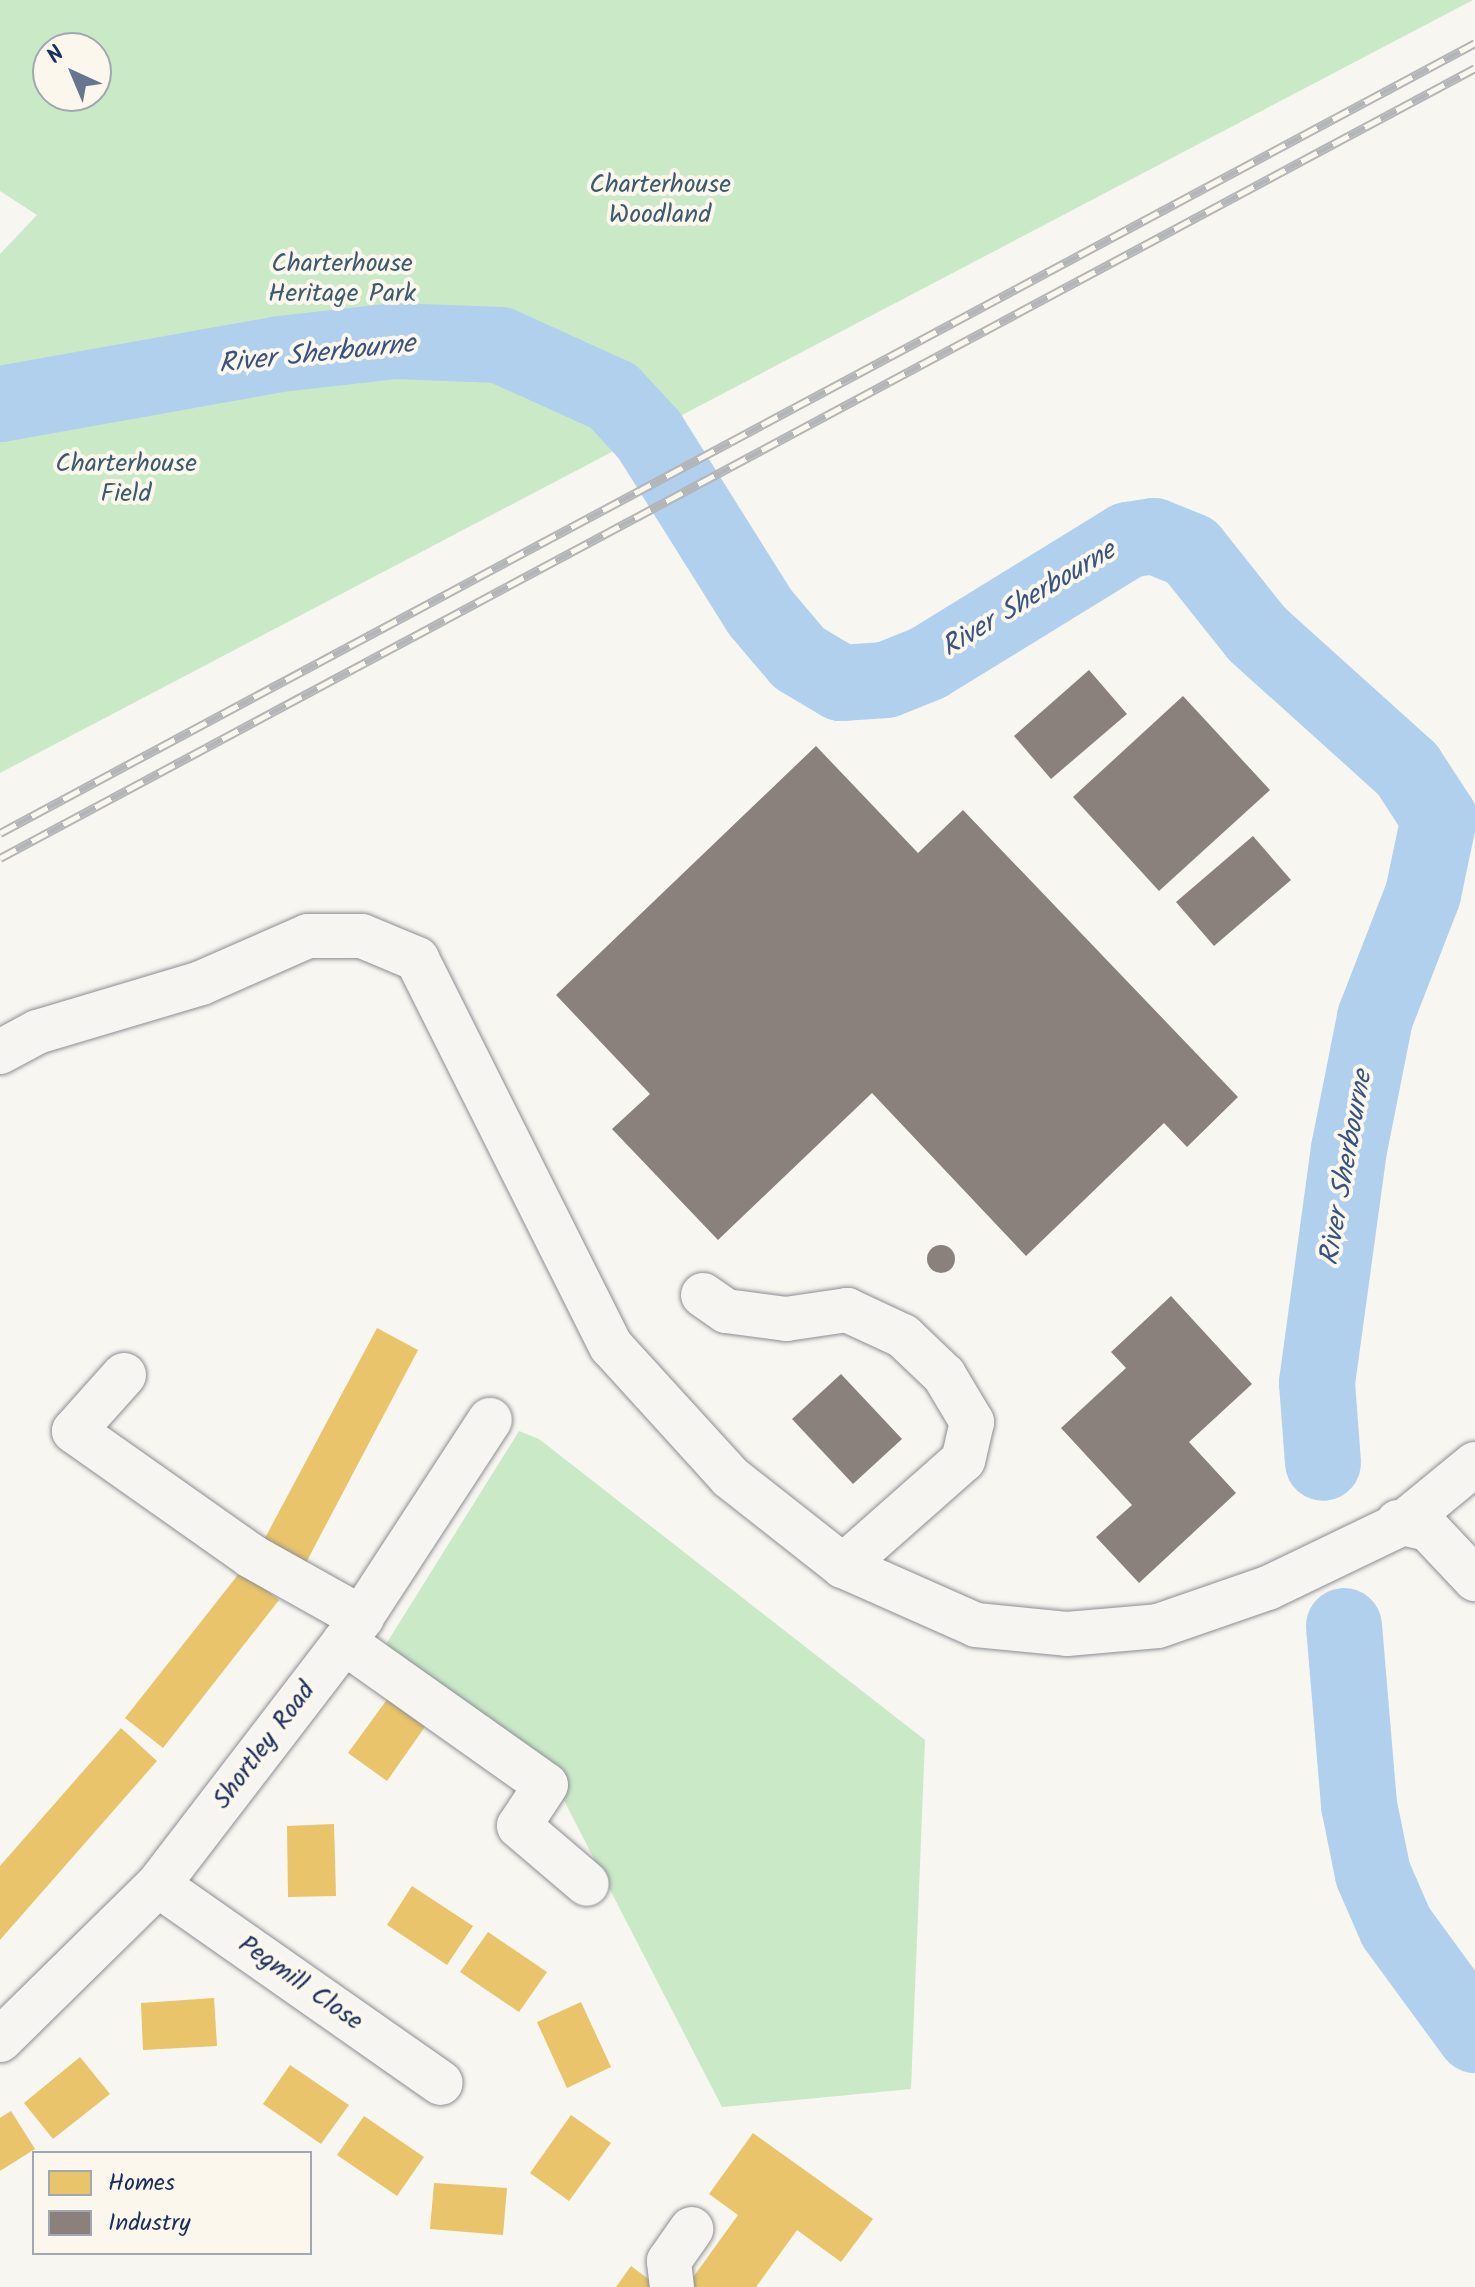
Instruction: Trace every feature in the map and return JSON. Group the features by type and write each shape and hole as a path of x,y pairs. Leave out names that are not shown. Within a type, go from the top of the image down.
{"street":[{"path":"0,1052 37,1032 201,983 308,936 362,936 417,959 611,1346 730,1477 843,1566 976,1625 1067,1634 1158,1626 1268,1588 1400,1523 1475,1464"},
{"path":"703,1295 726,1311 786,1319 847,1310 903,1336 944,1375 972,1422 963,1460 843,1566"},
{"path":"124,1375 74,1431 353,1630 546,1785 519,1826 587,1884"},
{"name":"Shortley Road","path":"0,2040 158,1885 353,1630 490,1420"},
{"path":"1400,1523 1428,1529 1475,1579"},
{"name":"Pegmill Close","path":"158,1885 441,2083"},
{"path":"672,2287 669,2261 691,2229"}],"green space":[{"name":"Charterhouse Woodland","path":"0,0 1473,0 0,773 0,254 37,215 0,191"},
{"path":"519,1431 539,1439 925,1740 911,2089 722,2107 556,1785 378,1657"}],"building: Homes":[{"path":"377,1328 418,1350 299,1576 257,1553"},
{"path":"241,1571 279,1600 163,1748 125,1718"},
{"path":"391,1694 429,1721 387,1781 348,1753"},
{"path":"121,1728 157,1761 0,1940 0,1866"},
{"path":"334,1824 336,1896 288,1897 287,1826"},
{"path":"412,1886 473,1926 447,1965 387,1925"},
{"path":"488,1932 547,1972 519,2012 460,1972"},
{"path":"214,1998 217,2046 143,2050 141,2003"},
{"path":"581,2002 611,2067 567,2088 537,2022"},
{"path":"80,2057 110,2094 53,2139 24,2103"},
{"path":"290,2065 349,2105 321,2144 263,2104"},
{"path":"11,2111 35,2149 0,2171 0,2118"},
{"path":"571,2115 611,2143 569,2201 530,2173"},
{"path":"364,2116 424,2157 397,2196 337,2155"},
{"path":"753,2133 873,2219 841,2262 797,2230 756,2287 695,2287 689,2283 738,2215 709,2194"},
{"path":"434,2183 507,2188 503,2235 430,2229"},
{"path":"631,2266 659,2287 616,2287"}],"building: Industry":[{"path":"1089,670 1127,714 1051,779 1014,736"},
{"path":"1183,696 1270,790 1159,891 1073,797"},
{"path":"816,746 918,853 963,810 1238,1097 1187,1147 1164,1123 1026,1256 872,1093 718,1240 612,1129 650,1094 556,995"},
{"path":"1253,836 1291,880 1214,946 1176,902"},
{"path":"941,1245 951,1249 955,1259 951,1269 941,1273 931,1269 927,1259 931,1249"},
{"path":"1171,1296 1252,1384 1189,1442 1236,1493 1139,1583 1096,1537 1132,1505 1061,1428 1126,1368 1111,1352"},
{"path":"841,1374 902,1439 853,1484 792,1419"}],"waterway":[{"name":"River Sherbourne","path":"0,404 280,354 395,341 500,345 613,396 649,435 760,612 799,658 841,683 886,680 928,663 1128,540 1154,536 1191,551 1257,634 1407,769 1439,818 1423,894 1375,1018 1349,1149 1317,1383 1323,1463"},
{"name":"River Sherbourne","path":"1344,1626 1359,1805 1373,1874 1396,1927 1475,2035"}],"railway":[{"path":"0,833 1475,43"},
{"path":"0,858 1475,68"}],"park label":[{"name":"Charterhouse Heritage Park","path":"342,280"},
{"name":"Charterhouse Field","path":"126,480"}]}
